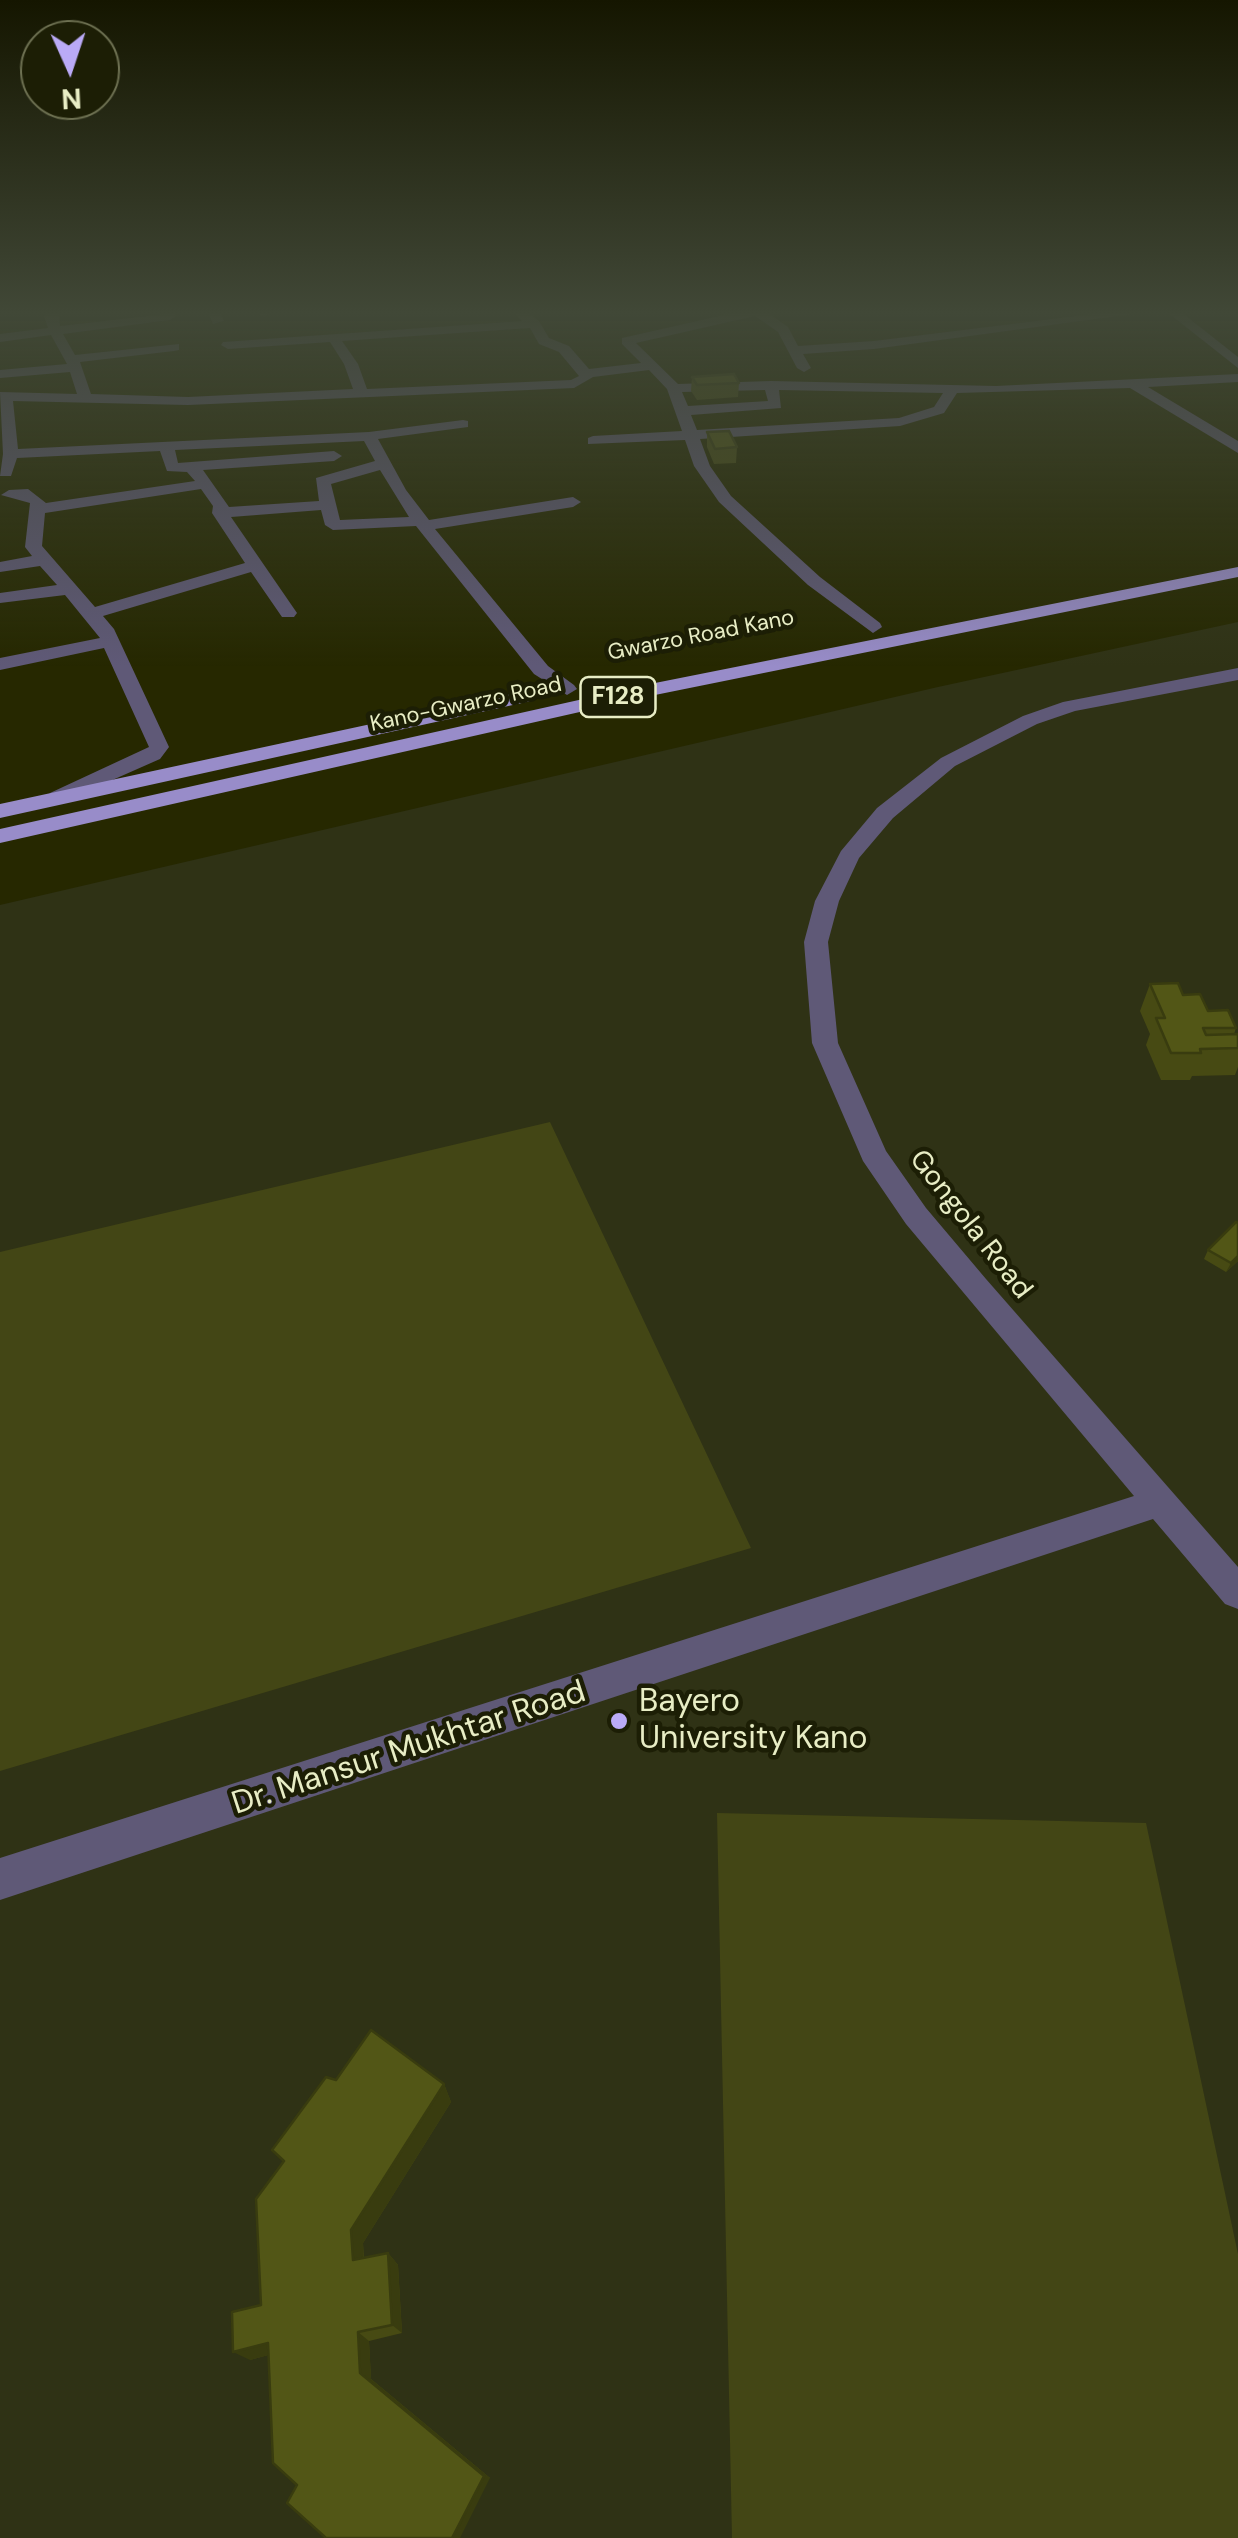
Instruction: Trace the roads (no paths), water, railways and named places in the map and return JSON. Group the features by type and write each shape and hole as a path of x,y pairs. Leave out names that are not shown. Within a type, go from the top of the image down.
{"main road":[{"name":"Gwarzo Road Kano","path":"0,811 567,689 1238,556"},
{"name":"Kano-Gwarzo Road","path":"0,836 655,689 1238,572"}],"street":[{"path":"11,430 11,454 2,482 4,495 28,494 38,502 34,548 92,614 110,641 159,746 153,755 58,798"},
{"path":"11,454 166,446 206,433 243,430"},
{"path":"321,430 369,436 413,430"},
{"path":"690,430 710,478 737,511 873,627"},
{"path":"592,441 783,430"},
{"path":"1209,430 1238,448"},
{"path":"206,433 221,465"},
{"path":"369,436 379,458 456,569 541,670 567,689"},
{"path":"166,446 170,468 379,458"},
{"path":"379,458 322,480 332,526 424,523 573,502"},
{"path":"192,468 221,506 220,512 288,613"},
{"path":"36,509 204,484"},
{"path":"220,512 326,505"},
{"path":"0,566 42,560"},
{"path":"92,614 256,565"},
{"path":"0,598 68,590"},
{"path":"0,664 110,641"},
{"name":"Gongola Road","path":"1238,674 1070,706 1030,720 948,762 884,812 849,856 827,902 816,942 824,1044 874,1154 916,1216 1238,1592"},
{"name":"Dr. Mansur Mukhtar Road","path":"0,1879 1160,1502"}],"place":[{"name":"Bayero University Kano","path":"619,1721"}]}
